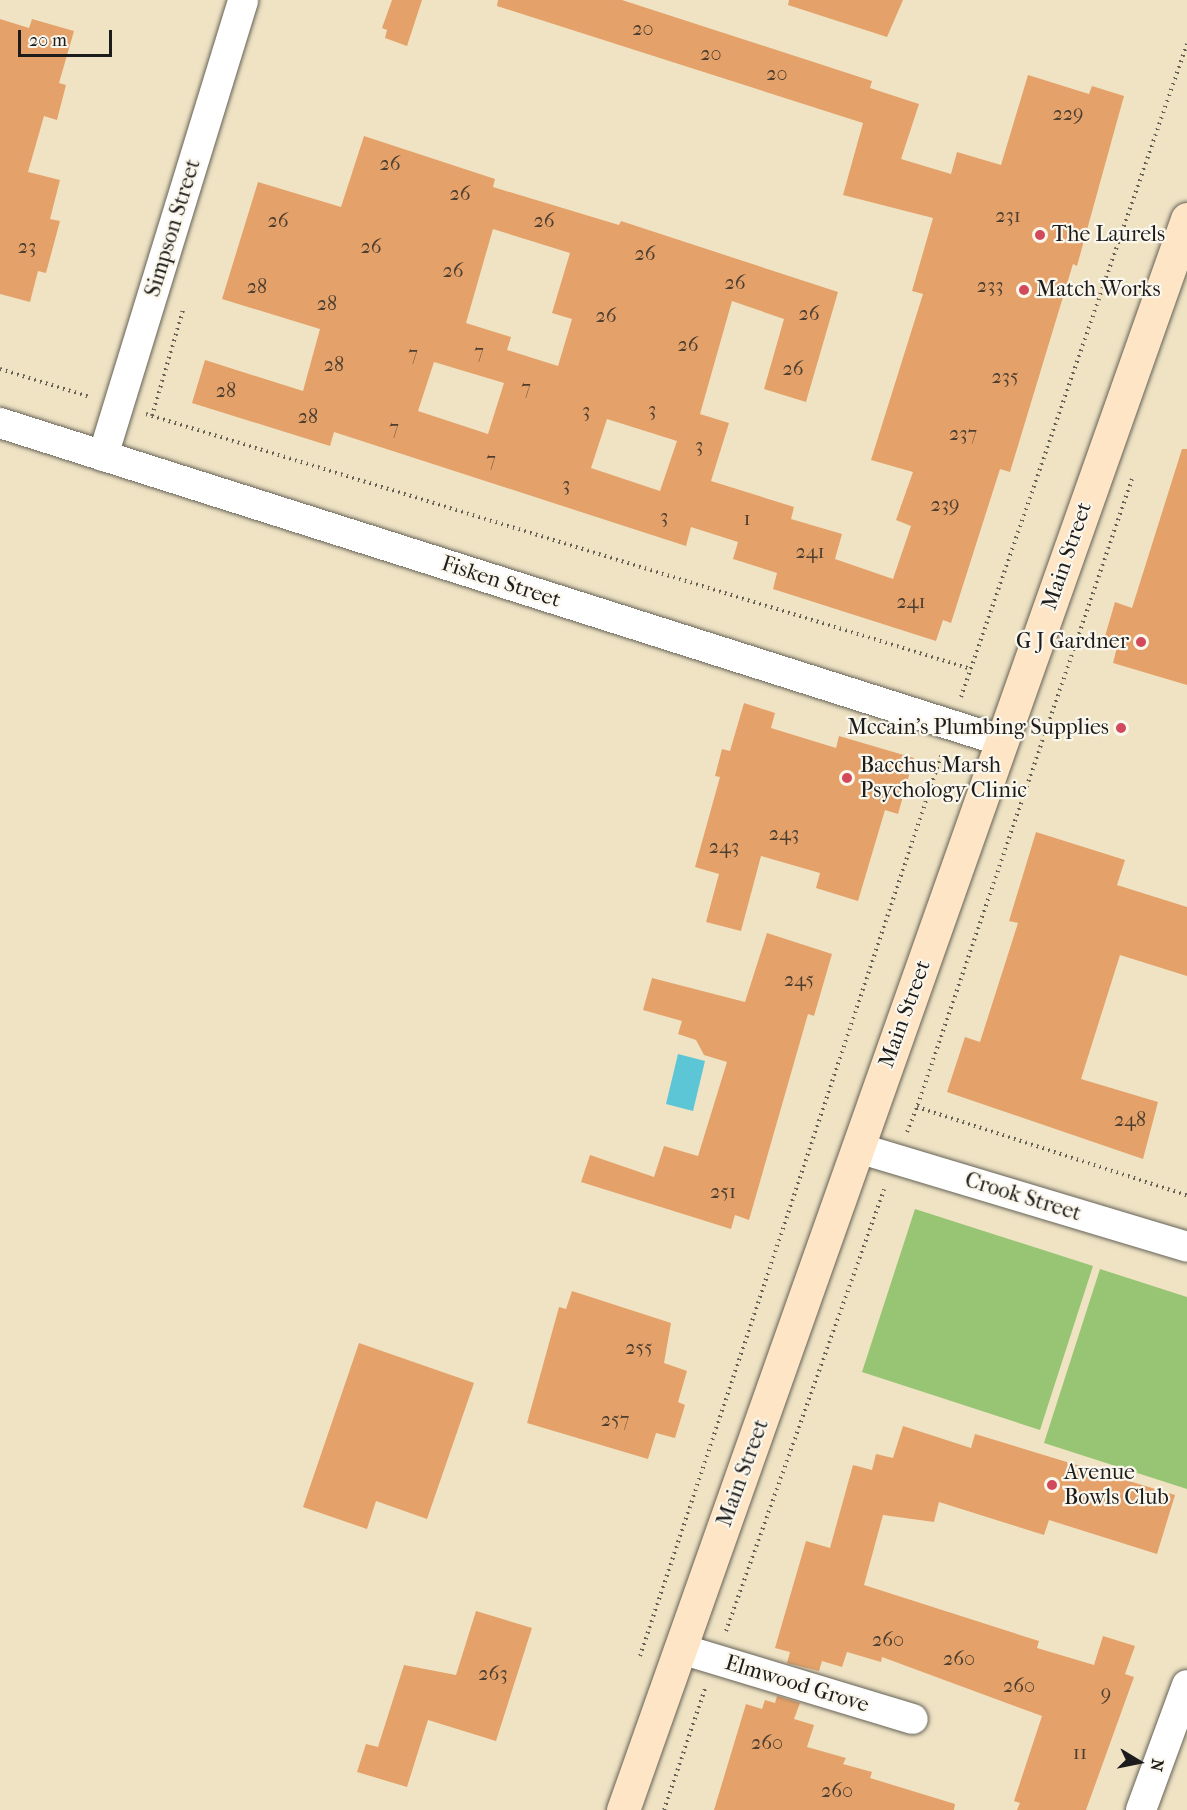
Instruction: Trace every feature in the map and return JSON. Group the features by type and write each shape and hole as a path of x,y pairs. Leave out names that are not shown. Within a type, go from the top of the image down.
{"main road":[{"name":"Main Street","path":"623,1810 1187,219"}],"street":[{"name":"Simpson Street","path":"103,456 243,0"},
{"name":"Fisken Street","path":"0,423 1002,741"},
{"name":"Crook Street","path":"858,1148 1187,1247"},
{"name":"Elmwood Grove","path":"681,1649 912,1719"},
{"path":"1141,1810 1187,1685"}],"path":[{"path":"636,1668 971,669 1187,44"},
{"path":"0,369 971,669"},
{"path":"664,1810 716,1659 917,1107 1137,466"},
{"path":"917,1107 1187,1196"}],"green space":[{"path":"915,1209 1093,1266 1040,1430 862,1372"},
{"path":"1100,1269 1187,1297 1187,1489 1044,1443"}],"water":[{"path":"678,1054 705,1061 693,1111 666,1104"}],"building":[{"path":"392,0 422,0 407,46 385,38 387,30 382,28"},
{"path":"498,0 622,0 872,81 870,88 919,104 901,159 951,174 957,152 1001,165 1028,75 1089,94 1092,86 1124,96 1077,266 1073,264 1010,472 1000,469 951,623 943,620 936,641 773,589 777,573 733,559 738,542 691,527 686,546 334,432 330,446 192,403 205,360 303,391 320,329 222,299 258,182 341,207 364,136 495,179 493,187 619,225 621,221 838,292 806,402 764,389 784,319 732,301 700,414 729,423 711,481 794,507 791,519 842,534 835,559 893,579 911,526 896,520 913,472 871,460 923,294 912,291 933,218 843,195 863,123 497,6","holes":["493,229 570,253 552,313 572,319 558,366 507,350 511,337 466,323","434,362 504,383 488,434 418,411","607,419 677,441 660,491 591,468"]},
{"path":"789,0 903,0 887,37 788,5"},
{"path":"0,19 29,28 32,19 74,31 59,83 66,85 57,120 44,116 28,172 60,180 50,219 60,221 46,273 38,271 30,302 0,294"},
{"path":"1182,449 1187,449 1187,685 1113,663 1117,647 1103,643 1115,602 1132,608"},
{"path":"744,703 775,713 771,728 836,748 839,736 914,758 898,814 885,810 858,901 816,888 820,873 761,856 741,931 706,922 719,874 695,867 720,777 715,776 722,749 730,751"},
{"path":"1036,832 1125,860 1117,885 1187,907 1187,976 1120,955 1081,1079 1158,1102 1143,1159 947,1092 965,1037 980,1042 1018,923 1009,921"},
{"path":"767,933 832,954 814,1016 808,1014 749,1220 735,1215 731,1229 581,1182 590,1155 654,1177 664,1146 698,1156 727,1062 704,1055 696,1040 678,1034 682,1021 643,1010 652,978 745,1002"},
{"path":"572,1291 671,1323 664,1363 687,1371 678,1402 685,1405 675,1438 656,1433 648,1459 527,1423 559,1307 566,1309"},
{"path":"359,1343 474,1383 427,1519 376,1501 367,1529 303,1507"},
{"path":"903,1426 971,1448 975,1434 1175,1495 1157,1554 1049,1520 1044,1535 939,1502 934,1522 883,1515 864,1585 1039,1641 1037,1648 1094,1665 1103,1636 1135,1646 1125,1674 1134,1677 1086,1810 1017,1810 1020,1803 1014,1801 1042,1716 882,1657 881,1662 847,1652 842,1667 822,1661 819,1671 787,1663 790,1652 775,1648 806,1541 830,1548 853,1465 872,1470 876,1454 893,1458"},
{"path":"476,1611 532,1628 496,1741 428,1720 407,1787 357,1772 366,1744 378,1747 404,1665 456,1675"},
{"path":"777,1696 800,1703 794,1719 814,1725 807,1747 846,1758 843,1764 872,1772 870,1778 955,1804 954,1810 714,1810 746,1704 762,1709 765,1700 775,1703"}],"place":[{"name":"The Laurels","path":"1040,235"},
{"name":"Match Works","path":"1024,290"},
{"name":"G J Gardner","path":"1141,642"},
{"name":"Mccain's Plumbing Supplies","path":"1121,728"},
{"name":"Bacchus Marsh Psychology Clinic","path":"847,778"},
{"name":"Avenue Bowls Club","path":"1052,1485"}]}
